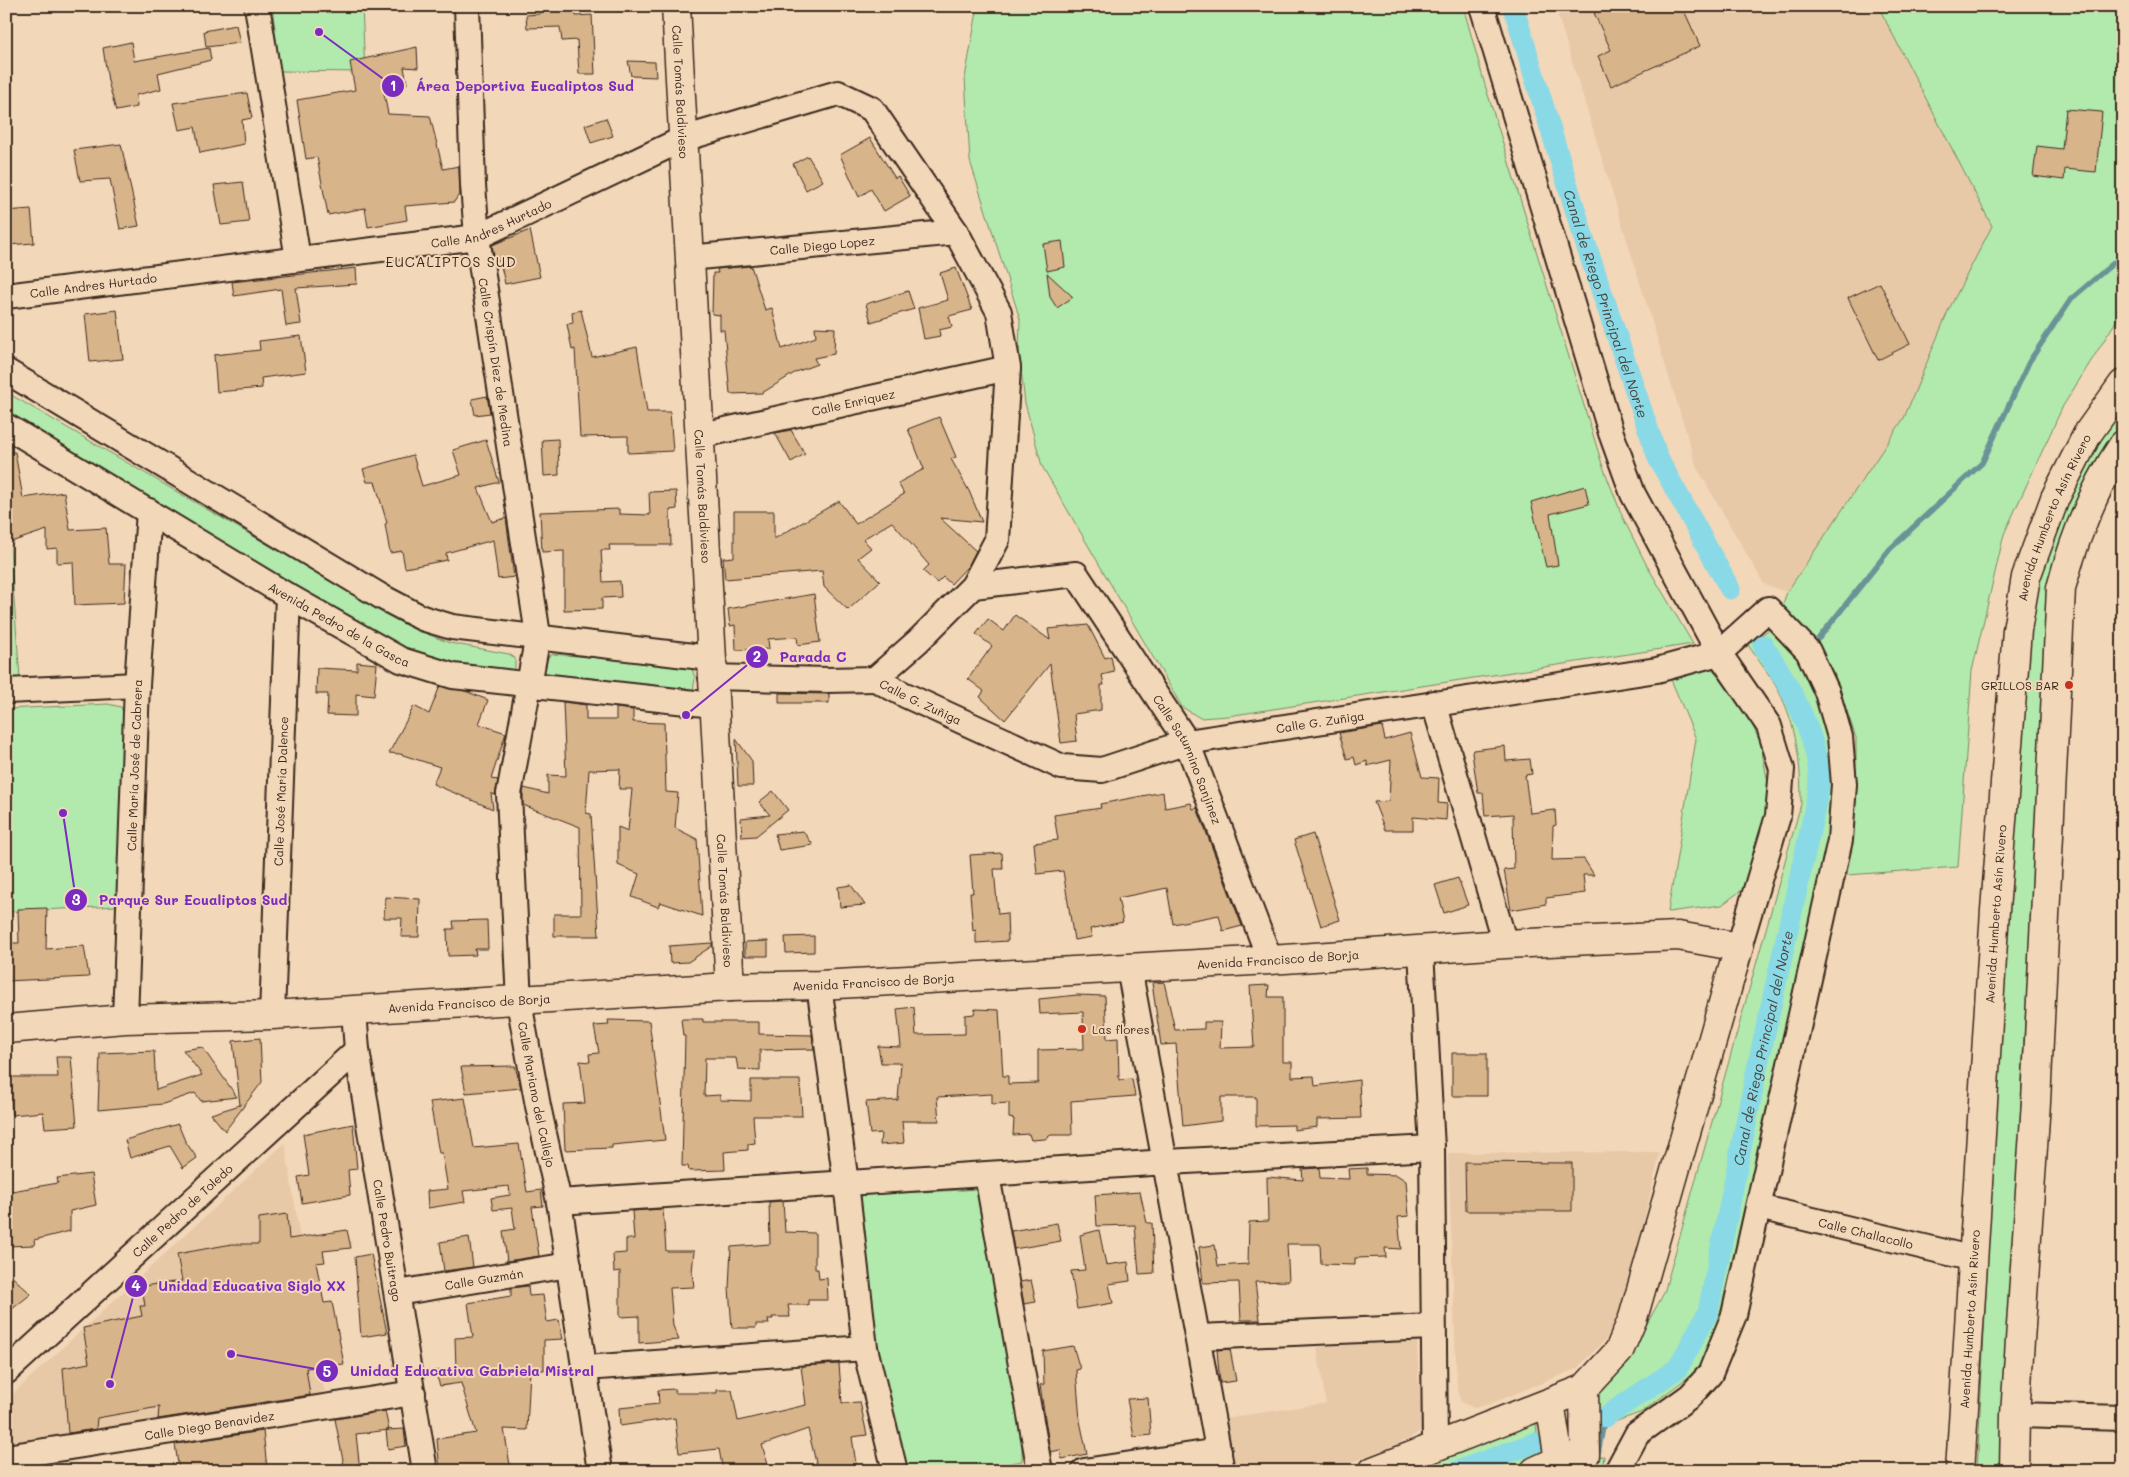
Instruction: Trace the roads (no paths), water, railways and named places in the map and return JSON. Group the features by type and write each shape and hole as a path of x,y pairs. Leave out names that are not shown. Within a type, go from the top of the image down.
{"street":[{"path":"257,6 298,259"},
{"name":"Calle Crispín Díez de Medina","path":"467,6 472,185 477,237 538,635 530,686"},
{"name":"Calle Tomás Baldivieso","path":"676,6 712,705 730,987"},
{"path":"1373,1471 1435,1445 1584,1389 1619,1350 1634,1318 1778,816 1782,769 1769,726 1719,653 1633,494 1610,433 1482,6"},
{"name":"Calle Andres Hurtado","path":"6,296 477,237 683,138 838,93 872,109 956,232"},
{"path":"6,371 382,597 422,618 452,626 538,635 710,667 827,680 875,679 918,641 973,586 997,540 1008,368 999,312 956,232"},
{"name":"Calle Diego Lopez","path":"689,258 956,232"},
{"name":"Calle Enriquez","path":"698,436 1008,368"},
{"name":"Avenida Humberto Asín Rivero","path":"1960,1471 1995,910 2017,630 2026,577 2055,498 2088,433 2123,384"},
{"name":"Avenida Pedro de la Gasca","path":"6,426 288,596 401,660 453,676 712,705"},
{"name":"Avenida Humberto Asín Rivero","path":"2014,1471 2015,1415 2036,1102 2061,588 2072,546 2114,459 2123,445"},
{"name":"Calle María José de Cabrera","path":"125,1019 137,686 149,511"},
{"name":"Calle Saturnino Sanjinez","path":"973,586 1076,574 1187,742 1270,960"},
{"name":"Calle José María Dalence","path":"272,1015 288,596"},
{"name":"Calle G. Zuñiga","path":"875,679 905,695 1062,767 1102,770 1187,742 1657,670 1719,653 1768,609 1808,651 1827,692 1840,737 1844,784 1840,840 1758,1206"},
{"path":"6,691 137,686"},
{"name":"Calle Mariano del Callejo","path":"530,686 509,794 519,1002 538,1106 559,1202 600,1471"},
{"path":"1434,703 1505,944"},
{"name":"Avenida Francisco de Borja","path":"6,1029 125,1019 354,1011 519,1002 730,987 819,985 1270,960 1505,944 1678,936 1739,947"},
{"path":"1421,950 1432,1148 1432,1327 1435,1445"},
{"path":"1084,1471 1221,1461 1167,1162 1129,968"},
{"path":"819,985 846,1183 865,1348 895,1471"},
{"name":"Calle Pedro Buitrago","path":"354,1011 357,1050 426,1471"},
{"name":"Calle Pedro de Toledo","path":"6,1372 357,1050"},
{"path":"559,1202 1167,1162 1432,1148"},
{"path":"988,1175 1040,1471"},
{"path":"1617,1471 1637,1434 1690,1396 1710,1374 1734,1315 1758,1206"},
{"name":"Calle Challacollo","path":"1758,1206 1974,1259"},
{"name":"Calle Guzmán","path":"397,1293 569,1265"},
{"path":"1199,1337 1432,1327"},
{"path":"585,1368 865,1348"},
{"path":"1571,1464 1584,1389"},
{"name":"Calle Diego Benavidez","path":"6,1457 413,1393"},
{"path":"1550,1403 1571,1464"},
{"path":"2015,1415 2123,1418"},
{"path":"1535,1471 1571,1464"}],"waterway":[{"name":"Canal de Riego Principal del Norte","path":"1513,6 1585,242 1658,458 1730,589"},
{"path":"1819,638 1890,549 1982,463 2029,362 2071,299 2123,255"},
{"name":"Canal de Riego Principal del Norte","path":"1605,1417 1678,1368 1708,1312 1756,1073 1818,793 1817,762 1807,726 1791,691 1763,645"},
{"path":"1598,1453 1605,1417"},
{"name":"Canal de Riego Principal del Norte","path":"1457,1471 1534,1443"}],"place":[{"name":"Área Deportiva Eucaliptos Sud","path":"319,32"},
{"name":"GRILLOS BAR","path":"2069,685"},
{"name":"Parada C","path":"686,715"},
{"name":"Parque Sur Ecualiptos Sud","path":"63,813"},
{"name":"Las flores","path":"1082,1029"},
{"name":"Unidad Educativa Gabriela Mistral","path":"231,1354"},
{"name":"Unidad Educativa Siglo XX","path":"110,1384"}],"district":[{"name":"EUCALIPTOS SUD","path":"451,261"}]}
